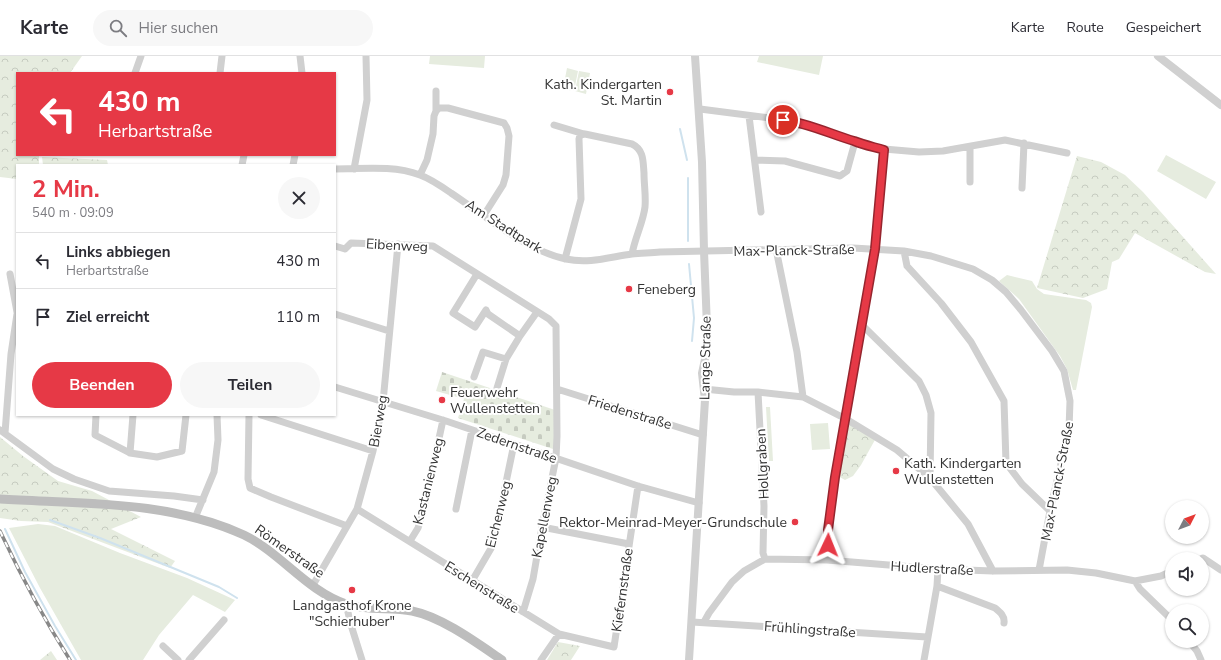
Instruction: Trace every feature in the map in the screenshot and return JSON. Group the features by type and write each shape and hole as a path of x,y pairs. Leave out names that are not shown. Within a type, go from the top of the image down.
{"main road":[{"name":"Römerstraße","path":"5,500 145,508 195,518 245,536 259,544 332,598 346,604 367,608 399,609 414,611 429,616 453,628 502,660"}],"street":[{"path":"135,72 141,56"},
{"path":"220,72 222,56"},
{"path":"300,56 302,72"},
{"path":"354,169 367,100 366,56"},
{"name":"Lange Straße","path":"689,660 705,400 702,373 707,345 700,109 695,56"},
{"path":"1158,56 1221,106"},
{"path":"420,175 429,155 433,134 436,110 436,91"},
{"path":"436,110 439,108 448,108 504,123 507,128 509,136 506,175 503,185 484,215"},
{"path":"700,109 794,121 819,128 855,142 884,150 919,152 943,151 970,147 992,141 1005,140 1067,153"},
{"path":"749,116 761,212"},
{"path":"554,125 585,134 632,144 638,147 642,153 645,208 642,222 634,240 632,254"},
{"path":"565,259 581,199 579,139 580,135 585,134"},
{"path":"755,160 786,161 840,176 847,171 855,142"},
{"path":"1022,188 1024,143"},
{"path":"970,147 970,182"},
{"path":"827,560 830,508 875,249 884,150"},
{"name":"Am Stadtpark","path":"336,169 382,169 404,171 420,175 446,189 528,244 546,253 565,259 590,261 632,254 704,251"},
{"name":"Eibenweg","path":"336,246 345,249 351,243 433,246 549,319 556,326"},
{"name":"Bierweg","path":"313,585 357,509 373,452 383,402 398,244"},
{"path":"776,249 797,352 803,397"},
{"name":"Max-Planck-Straße","path":"704,251 776,249 875,249 904,251 931,256 973,269 992,280 1006,292 1052,351 1064,371 1070,401 1069,429 1050,511 1039,570"},
{"path":"904,251 907,266 941,303 971,342 1004,401 1006,463 1022,484 1050,511"},
{"path":"10,274 16,307"},
{"path":"477,274 453,313 475,328 486,310 488,314 520,336"},
{"path":"498,388 506,359 537,312"},
{"path":"336,314 389,331"},
{"path":"16,320 2,432 53,469 85,483 109,491 174,496 203,500"},
{"path":"862,325 919,381 926,395 931,413 930,478"},
{"name":"Kapellenweg","path":"523,612 533,579 556,458 556,326"},
{"path":"474,377 483,352 506,359"},
{"name":"Zedernstraße","path":"336,387 443,420 638,486 699,503"},
{"name":"Friedenstraße","path":"557,389 703,435"},
{"path":"704,389 734,392 758,392 803,397 846,419 896,450 930,478 968,524 993,571"},
{"name":"Hollgraben","path":"758,392 764,506 762,553 765,559"},
{"path":"96,416 95,435 130,453 157,457 182,451 186,416"},
{"path":"130,453 133,416"},
{"path":"195,518 214,472 218,440 217,416"},
{"path":"249,416 248,479 250,488 347,526"},
{"path":"264,416 373,452"},
{"name":"Kastanienweg","path":"410,541 418,528 423,512 443,420"},
{"path":"456,509 472,430"},
{"name":"Eichenweg","path":"472,582 493,545 514,444"},
{"name":"Kiefernstraße","path":"614,647 638,486"},
{"name":"Eschenstraße","path":"357,509 410,541 472,582 558,634 614,647"},
{"path":"542,527 629,544"},
{"path":"704,622 732,582 744,571 765,559"},
{"name":"Hudlerstraße","path":"765,559 827,560 938,569 993,571 1067,570 1096,573 1135,581"},
{"path":"1209,562 1221,570"},
{"path":"924,660 937,586 938,569"},
{"path":"1165,574 1135,581 1140,589 1165,613"},
{"path":"937,586 995,608 1001,612 1004,623"},
{"path":"346,604 362,660"},
{"path":"189,660 224,620"},
{"name":"Frühlingstraße","path":"692,622 927,637"},
{"path":"541,660 558,634"},
{"path":"163,646 178,660"},
{"path":"1194,648 1201,660"}],"green space":[{"path":"0,56 82,56 71,72 16,72 16,156 39,156 39,164 16,164 16,179 0,177"},
{"path":"430,56 485,56 484,68 429,64"},
{"path":"759,56 823,56 819,75 757,62"},
{"path":"567,68 578,71 574,91 563,89"},
{"path":"579,71 590,73 586,94 575,91"},
{"path":"1166,155 1216,182 1206,199 1157,171"},
{"path":"1077,156 1101,162 1125,175 1143,192 1216,274 1205,272 1135,233 1119,259 1112,262 1107,289 1083,298 1037,288"},
{"path":"42,157 107,160 108,164 43,164"},
{"path":"1007,275 1032,281 1037,289 1044,294 1086,300 1091,303 1092,307 1076,390 1073,390 1067,369 1060,356 1019,299 999,281"},
{"path":"442,372 555,410 556,450 458,418 464,399 436,391"},
{"path":"766,407 770,407 773,461 769,461"},
{"path":"847,420 876,438 853,476 845,480 836,475"},
{"path":"828,423 830,449 812,450 810,424"},
{"path":"0,437 23,456 58,481 92,491 141,517 111,529 175,561 170,568 48,522 21,521 0,518"},
{"path":"38,524 55,526 120,553 187,578 235,600 225,612 193,595 159,635 143,660 81,660 40,588 9,528"},
{"path":"558,642 580,646 571,660 547,660"},
{"path":"51,651 57,660 40,660"}],"waterway":[{"path":"680,129 687,160"},
{"path":"688,178 688,241"},
{"path":"689,264 694,318 692,341"},
{"path":"50,520 100,538 219,587 237,598"},
{"path":"5,529 25,572 76,660"}],"railway":[{"path":"0,531 33,597 70,660"}],"place":[{"name":"Kath. Kindergarten St. Martin","path":"670,92"},
{"name":"Feneberg","path":"629,289"},
{"name":"Feuerwehr Wullenstetten","path":"442,400"},
{"name":"Kath. Kindergarten Wullenstetten","path":"896,471"},
{"name":"Rektor-Meinrad-Meyer-Grundschule","path":"795,522"},
{"name":"Landgasthof Krone \"Schierhuber\"","path":"352,590"}],"route":[{"path":"783,120 794,121 819,128 855,142 884,150 875,249 835,477 828,530 828,545"}]}
